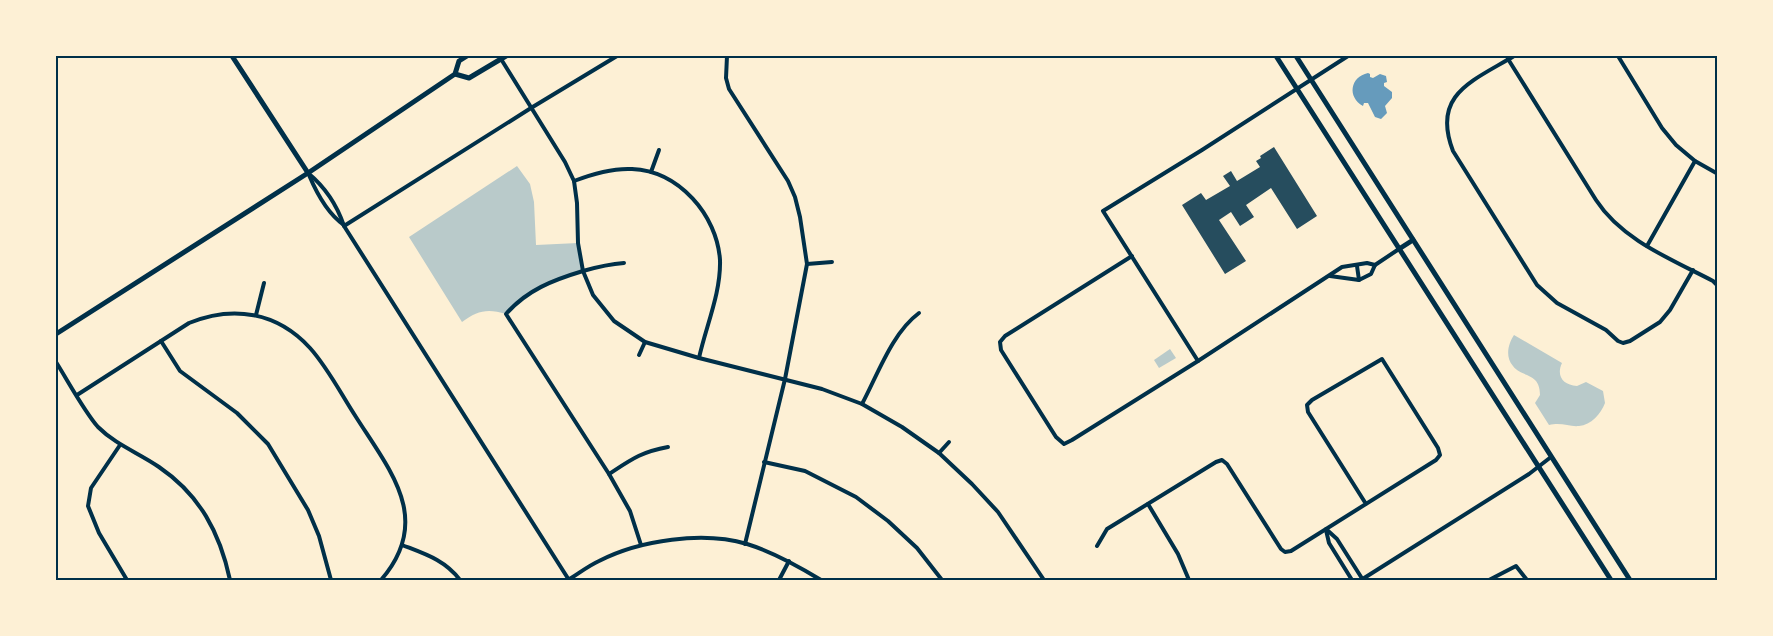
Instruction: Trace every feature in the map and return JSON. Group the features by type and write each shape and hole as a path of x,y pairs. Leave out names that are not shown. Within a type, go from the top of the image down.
{"main road":[{"path":"232,56 308,173"},
{"path":"56,334 308,173 455,74 459,61 467,56"},
{"path":"1276,56 1611,580"},
{"path":"1296,56 1630,580"},
{"path":"455,74 469,78 503,57"},
{"path":"1399,249 1413,240"}],"street":[{"path":"344,226 617,56"},
{"path":"727,56 726,78 729,89 788,181 795,197 807,264 785,379 745,544"},
{"path":"1198,361 1103,211 1348,56"},
{"path":"1514,56 1464,87 1453,99 1447,112 1447,136 1453,151 1537,285 1557,303 1606,330 1623,343 1660,322 1670,310 1693,270"},
{"path":"1618,56 1662,128 1676,145 1695,161 1718,174"},
{"path":"503,57 574,181 578,243 583,271 593,295 614,321 645,342 822,389 862,404 902,427 939,453 998,512 1044,580"},
{"path":"1508,59 1602,209 1617,225 1647,246 1713,280 1718,286"},
{"path":"651,172 659,150"},
{"path":"1647,246 1695,161"},
{"path":"574,181 611,171 632,169 651,172 672,182 696,201 706,215 714,230 720,259 719,278 699,358"},
{"path":"308,173 329,210 344,226"},
{"path":"308,173 322,184 340,214 344,226 568,580 600,560 641,545 704,538 745,544 789,561 821,580"},
{"path":"1329,276 1359,280 1371,274 1375,265 1399,249"},
{"path":"1132,256 1005,336 1000,342 1001,350 1056,437 1064,444 1198,361 1342,267 1367,263 1375,265"},
{"path":"807,264 832,262"},
{"path":"624,263 609,264 544,284 517,301 506,314 609,474 630,511 641,545"},
{"path":"1357,266 1359,280"},
{"path":"256,315 264,283"},
{"path":"77,395 189,323 208,316 233,313 256,315 272,320 294,333 312,350 391,472 402,495 406,516 402,545 394,565 381,580"},
{"path":"862,404 900,332 909,320 919,313"},
{"path":"161,341 180,371 237,413 268,444 308,510 319,537 331,580"},
{"path":"639,355 645,342"},
{"path":"1097,546 1107,529 1222,460 1227,464 1281,549 1286,552 1291,551 1366,504 1436,460 1440,455 1438,448 1382,359 1307,405 1308,412 1366,504"},
{"path":"56,362 99,427 120,445 159,467 188,492 202,509 225,558 230,580"},
{"path":"939,453 949,442"},
{"path":"120,445 91,488 88,506 99,533 127,580"},
{"path":"609,474 639,455 668,447"},
{"path":"1326,529 1337,539 1362,580 1529,474 1551,457"},
{"path":"764,462 805,471 856,498 888,521 917,548 942,580"},
{"path":"1148,504 1178,554 1189,580"},
{"path":"1326,529 1329,543 1352,580"},
{"path":"402,545 430,555 448,566 460,580"},
{"path":"779,580 789,561"},
{"path":"1489,580 1516,567 1527,580"}],"shaded area":[{"path":"517,166 530,184 534,202 536,245 578,243 583,271 532,291 506,314 493,311 482,312 462,322 409,237"},
{"path":"1514,335 1562,363 1560,376 1568,384 1577,386 1586,382 1603,391 1605,403 1595,418 1588,424 1579,426 1549,425 1535,403 1540,395 1537,382 1517,370 1510,362 1509,346"},
{"path":"1170,349 1176,358 1159,368 1154,360"}],"water":[{"path":"1368,73 1373,78 1380,74 1386,76 1387,82 1384,86 1392,92 1392,98 1385,106 1387,113 1381,119 1375,117 1368,103 1364,103 1363,106 1354,98 1354,83 1362,75"}],"building":[{"path":"1274,147 1317,216 1297,229 1271,188 1246,205 1254,217 1240,226 1231,212 1219,220 1246,261 1225,274 1182,205 1201,193 1206,200 1230,186 1223,176 1231,171 1237,181 1260,167 1256,161"}]}
